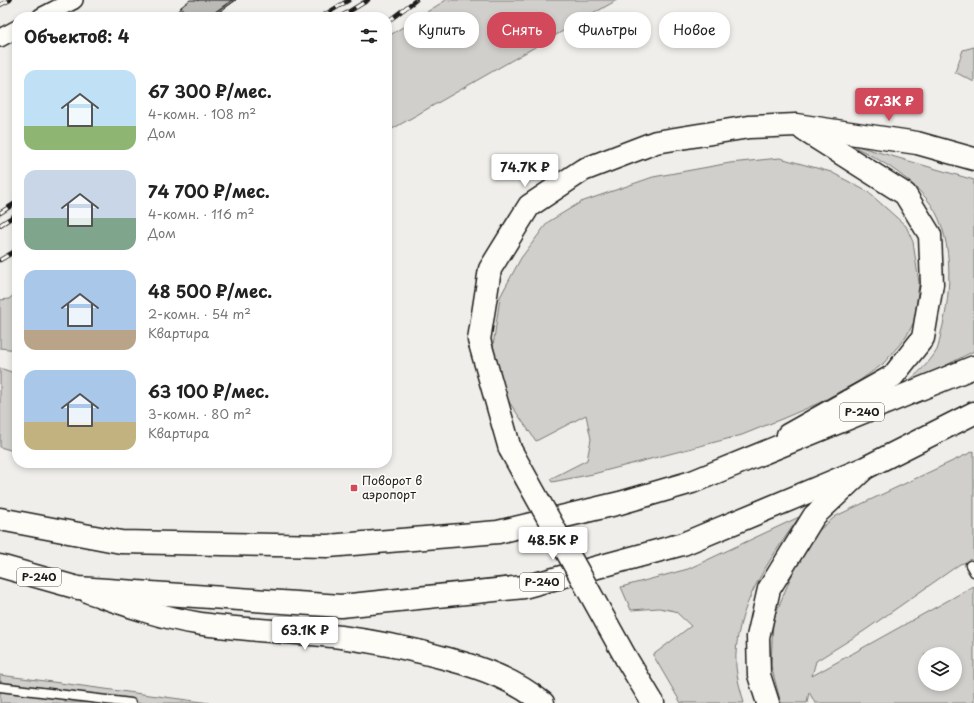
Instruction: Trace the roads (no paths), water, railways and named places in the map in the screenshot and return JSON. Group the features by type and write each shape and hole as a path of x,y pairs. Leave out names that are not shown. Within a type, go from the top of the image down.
{"main road":[{"path":"653,703 626,658 510,449 479,340 490,269 529,206 583,170 656,142 749,127 796,125 917,143 974,159"},
{"path":"750,456 893,376 922,338 932,284 930,235 905,194 796,125"},
{"name":"Р-240","path":"0,519 121,542 328,546 498,532 634,499 692,482 750,456 974,367"},
{"name":"Р-240","path":"0,566 78,588 341,606 524,587 683,544 864,468 974,413"},
{"path":"768,703 759,675 758,637 769,589 814,516 864,468"},
{"path":"78,588 159,616 196,623 340,637 418,651 482,668 528,690 543,703"}],"street":[{"path":"51,12 74,0"},
{"path":"0,38 12,32"}],"lane":[{"path":"0,687 131,703"},
{"path":"83,703 91,698"}],"railway":[{"path":"0,5 10,0"},
{"path":"329,12 349,0"},
{"path":"348,12 368,0"},
{"path":"392,18 416,0"},
{"path":"0,213 12,205"},
{"path":"0,225 12,217"},
{"path":"0,260 12,253"}],"place":[{"name":"Поворот в аэропорт","path":"354,488"}]}
